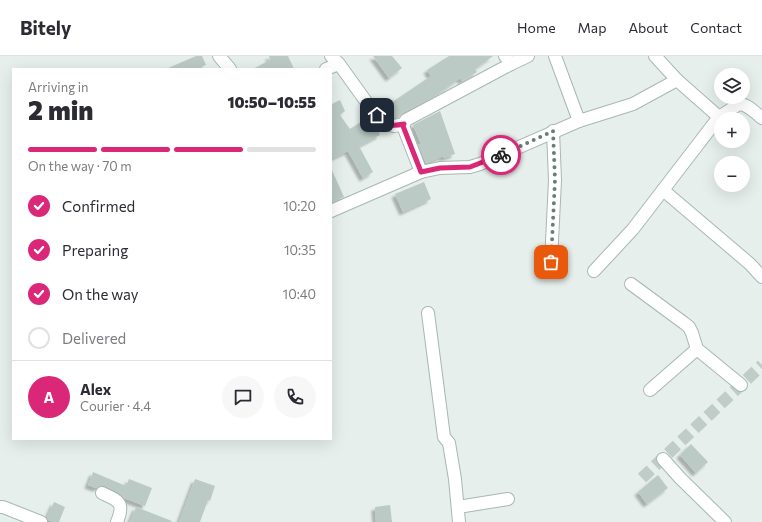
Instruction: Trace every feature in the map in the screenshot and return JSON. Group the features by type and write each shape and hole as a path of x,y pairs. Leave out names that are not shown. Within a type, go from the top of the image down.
{"street":[{"path":"219,56 229,68"},
{"path":"421,172 403,126 406,120 508,60 528,56"},
{"path":"555,56 579,121"},
{"path":"655,56 677,80 714,113"},
{"path":"327,68 335,60 370,107 385,122 394,126 404,124"},
{"path":"332,211 421,172 440,168 470,167 553,131 633,104 677,80"},
{"path":"727,112 739,104 742,104 746,105 762,118"},
{"path":"594,271 632,229 714,124"},
{"path":"551,262 555,180 553,131"},
{"path":"663,190 750,264 762,277"},
{"path":"631,284 684,323 689,328 697,349 741,385"},
{"path":"428,313 444,437 449,443 455,479 459,522"},
{"path":"650,390 697,349"},
{"path":"662,459 725,522"},
{"path":"102,493 117,500 121,506 117,522"},
{"path":"458,507 508,499"},
{"path":"0,507 41,522"}],"building":[{"path":"196,56 202,56 206,65 198,68 168,68"},
{"path":"269,56 288,56 294,68 255,68 270,60"},
{"path":"373,56 392,56 402,68 389,78"},
{"path":"449,56 493,56 475,69 477,72 462,81 460,78 434,97 402,113 397,118 389,116 382,109 431,76 427,70"},
{"path":"340,100 345,111 340,115 350,129 369,117 381,129 378,131 380,135 359,146 373,172 363,178 348,151 332,159 332,104"},
{"path":"440,111 455,154 444,158 443,156 426,163 418,145 421,144 413,125"},
{"path":"332,170 344,197 332,203"},
{"path":"424,182 431,199 403,212 395,194"},
{"path":"691,444 708,462 696,473 680,455"},
{"path":"93,472 126,486 129,479 152,488 145,506 124,498 117,492 105,486 96,488 88,485"},
{"path":"658,475 668,488 647,504 638,492"},
{"path":"195,479 215,486 210,501 208,500 200,522 179,522"},
{"path":"54,502 65,507 59,522 53,522 47,518"},
{"path":"390,505 392,522 376,522 375,507"},
{"path":"136,507 172,521 130,522"}],"tunnel":[{"path":"642,478 762,365"}],"way so far":[{"path":"501,155 553,131 555,180 551,262"}],"route":[{"path":"377,115 390,125 394,126 404,124 403,126 421,172 440,168 470,167 501,155"}]}
